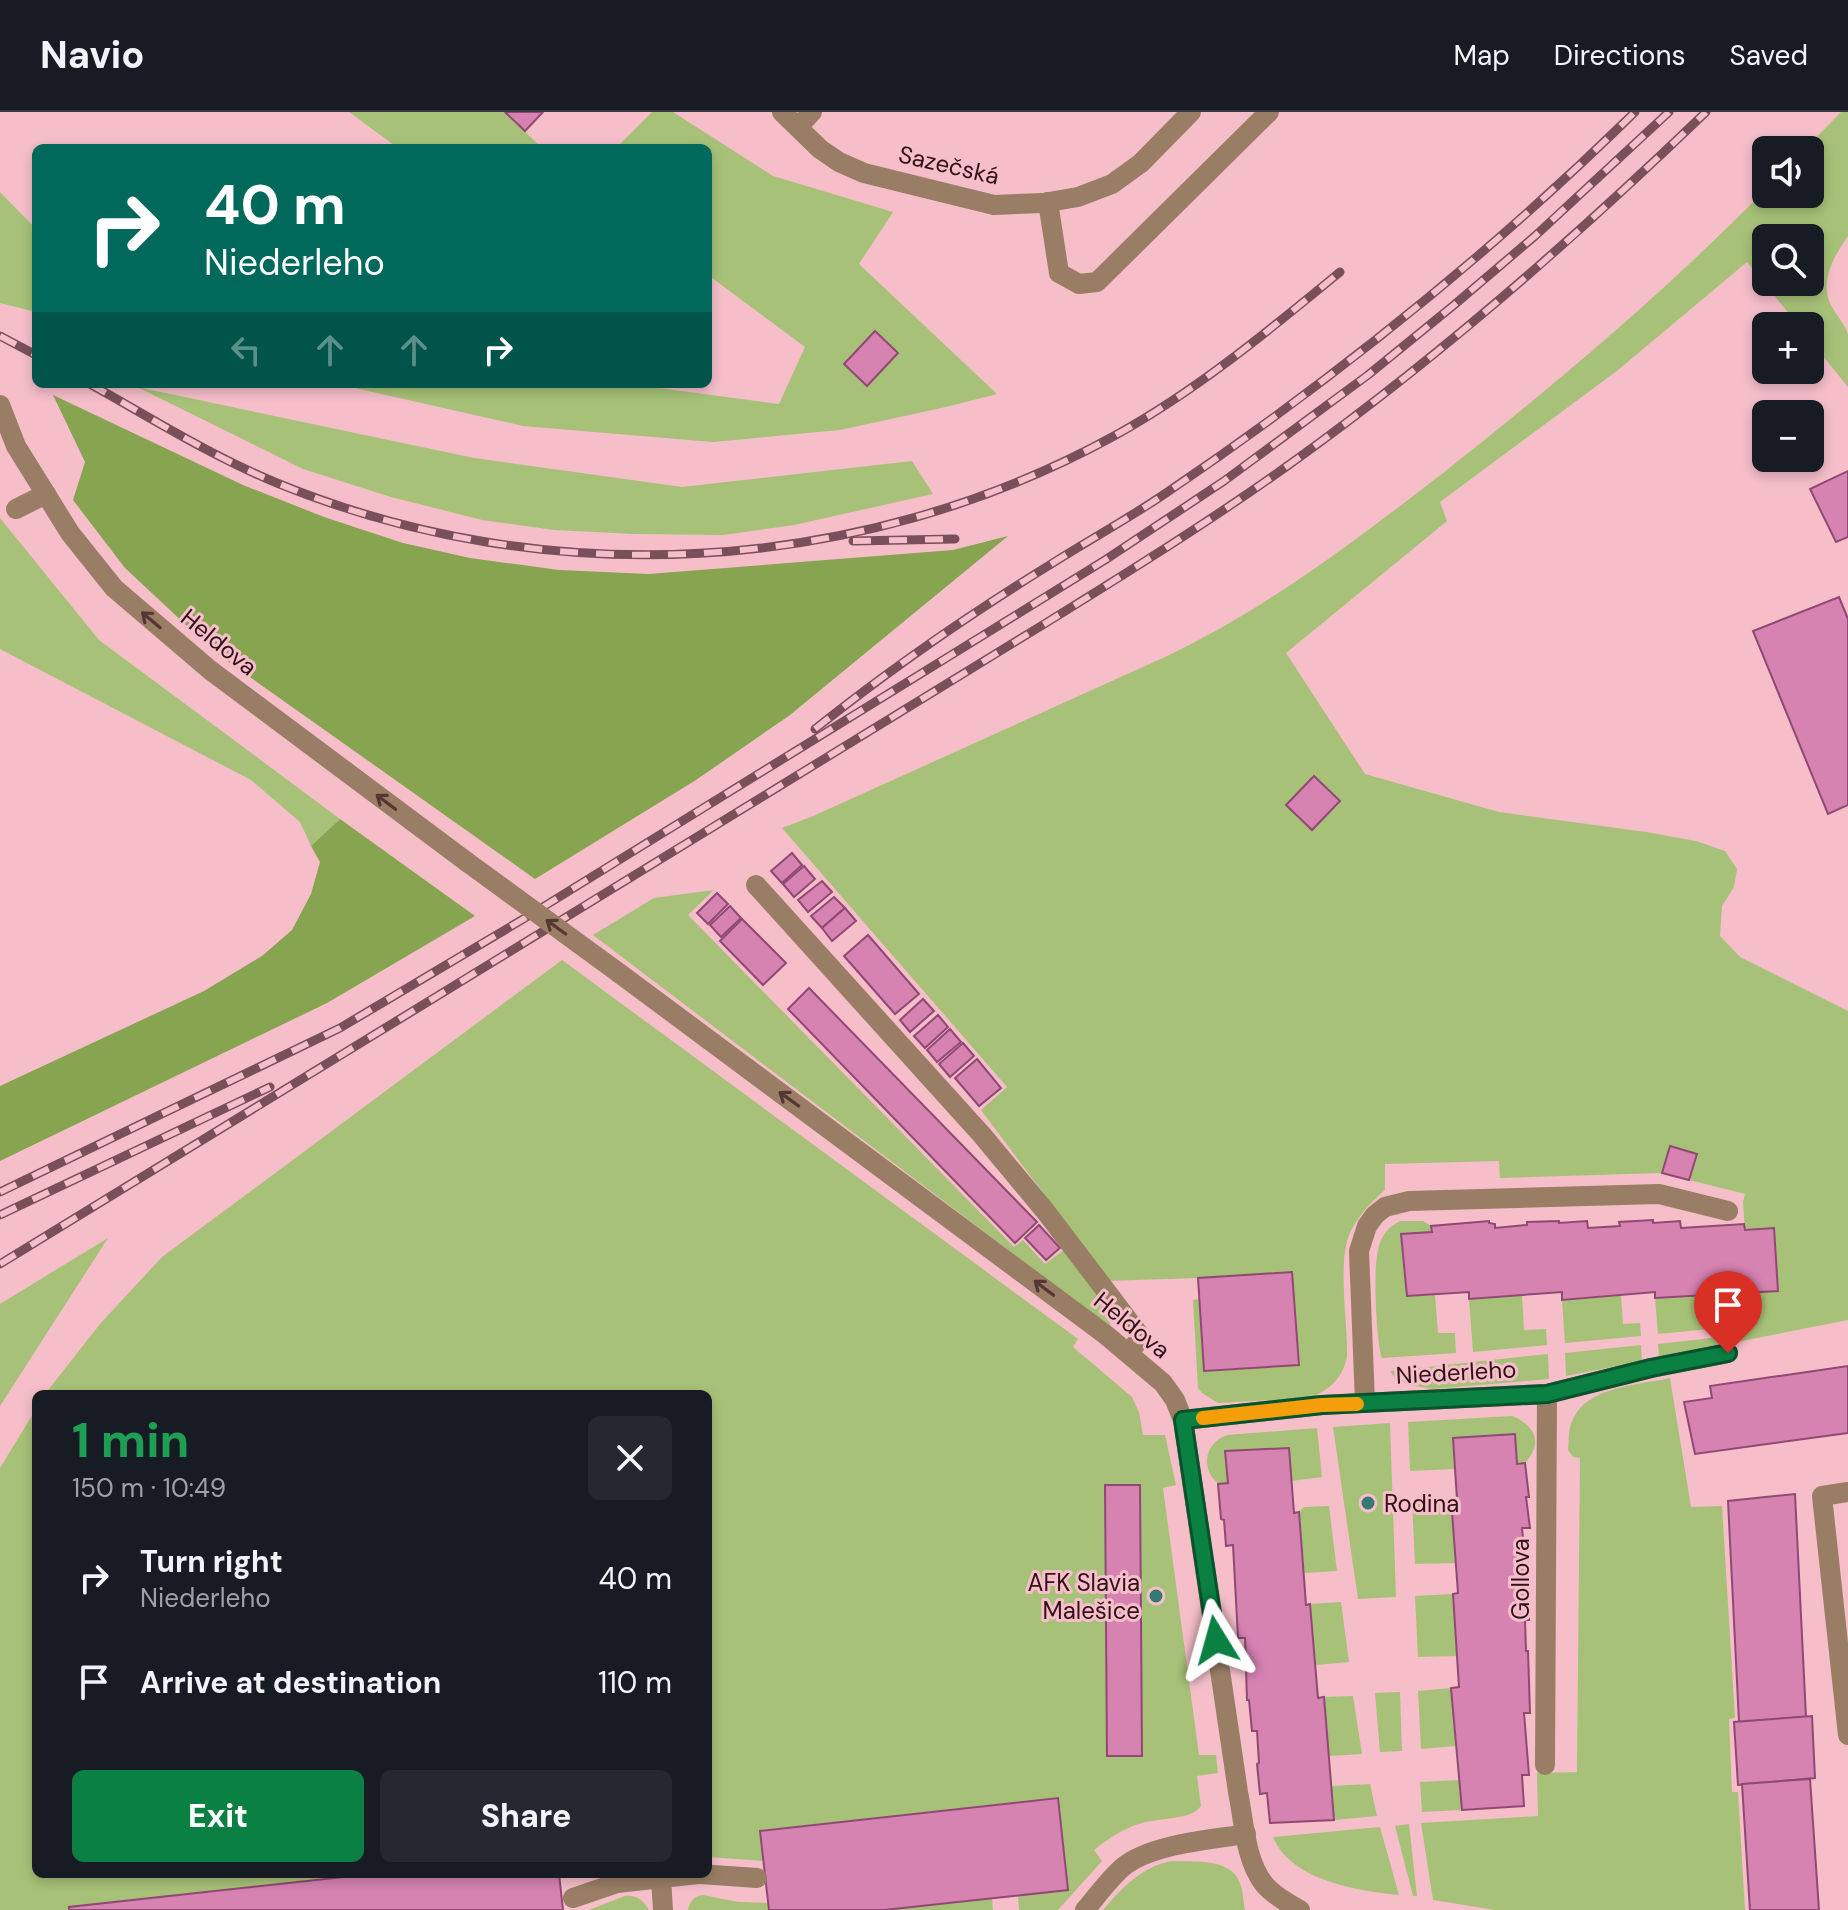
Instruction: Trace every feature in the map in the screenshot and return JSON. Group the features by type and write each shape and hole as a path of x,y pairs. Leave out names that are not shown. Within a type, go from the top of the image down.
{"street":[{"name":"Sazečská","path":"782,112 820,149 864,173 994,205 1078,197 1112,184 1141,163 1191,112"},
{"path":"798,127 812,112"},
{"path":"1048,202 1059,273 1079,284 1097,282 1269,112"},
{"name":"Heldova","path":"0,405 16,446 70,533 114,588 210,670 1106,1335 1163,1383 1175,1400 1183,1420 1246,1834 1256,1870 1265,1885 1300,1910"},
{"path":"16,509 46,494"},
{"path":"756,885 971,1123 1046,1212 1141,1337 1129,1353"},
{"path":"1365,1403 1359,1251 1367,1226 1385,1207 1409,1201 1659,1194 1728,1211"},
{"name":"Niederleho","path":"1183,1420 1322,1405 1547,1394 1728,1353"},
{"name":"Gollova","path":"1545,1765 1547,1394"},
{"path":"1848,1492 1822,1496 1848,1735"},
{"path":"1085,1910 1118,1872 1141,1856 1246,1834"},
{"path":"712,1875 757,1878"},
{"path":"573,1898 617,1883 661,1878 663,1910"}],"green space":[{"path":"349,112 505,112 538,144 393,144"},
{"path":"652,112 673,112 773,176 893,212 859,264 997,394 840,430 713,442 523,426 355,388 659,388 779,404 805,347 712,278 712,144 620,144"},
{"path":"1841,112 1848,112 1848,236 1833,261 1827,289 1832,307 1848,335 1848,387 1824,357 1824,312 1788,312 1775,296 1824,296 1824,224 1752,224 1752,268 1747,262 1618,370 1440,502 1447,521 1286,653 1365,774 1499,812 1646,832 1696,841 1725,851 1737,869 1734,887 1722,906 1720,936 1740,957 1848,1011 1848,1320 1737,1342 1736,1326 1748,1325 1747,1292 1778,1291 1774,1229 1745,1230 1745,1194 1689,1180 1697,1155 1662,1173 1500,1178 1499,1161 1385,1164 1385,1190 1361,1215 1346,1245 1347,1356 1339,1377 1329,1387 1309,1398 1218,1403 1198,1388 1193,1300 1199,1299 1205,1371 1298,1365 1292,1272 1105,1281 1077,1238 981,1110 1007,1087 782,828 1165,657 1274,596 1377,524 1527,406 1649,301 1752,203 1752,208 1824,208 1824,136 1818,136"},
{"path":"0,192 32,225 32,311 0,303"},
{"path":"139,388 474,458 682,487 912,461 933,494 794,525 723,535 634,534 554,530 482,520 391,497 303,469"},
{"path":"53,395 243,485 324,517 403,543 470,558 559,570 649,574 953,550 1008,536 790,715 696,780 535,879 216,653 125,568 73,500 85,462"},
{"path":"0,518 99,640 340,819 311,846 300,822 251,780 0,649"},
{"path":"340,819 475,916 327,1003 0,1161 0,1086 204,991 262,956 292,930 311,894 320,862 311,846"},
{"path":"714,890 688,915 1014,1247 1023,1240 1045,1264 1065,1249 1105,1304 1111,1328 593,935 654,898"},
{"path":"562,960 1078,1339 1073,1347 1132,1397 1139,1412 1143,1435 1165,1435 1176,1485 1163,1488 1199,1755 1216,1755 1218,1773 1197,1776 1201,1806 1196,1811 1133,1826 1094,1850 1102,1861 1058,1910 1019,1910 1018,1896 1068,1890 1058,1798 761,1830 764,1861 712,1857 712,1390 48,1390 100,1324 162,1257","holes":["1105,1485 1140,1485 1142,1756 1107,1755"]},
{"path":"1401,1221 1423,1221 1431,1226 1432,1232 1401,1234 1407,1296 1435,1295 1438,1333 1455,1333 1456,1353 1382,1358 1377,1321 1376,1260 1383,1236"},
{"path":"108,1238 0,1406 0,1304"},
{"path":"1719,1294 1720,1328 1658,1334 1655,1298"},
{"path":"1522,1295 1524,1330 1546,1329 1547,1345 1473,1352 1469,1299"},
{"path":"1621,1295 1623,1324 1640,1323 1641,1336 1565,1343 1562,1300"},
{"path":"1720,1337 1720,1349 1659,1357 1658,1344"},
{"path":"1641,1345 1642,1361 1566,1376 1565,1353"},
{"path":"1548,1354 1549,1379 1433,1389 1408,1385 1390,1371"},
{"path":"1670,1378 1691,1507 1722,1506 1735,1718 1729,1719 1732,1792 1738,1792 1745,1910 1495,1910 1433,1900 1421,1823 1538,1816 1537,1773 1577,1772 1580,1458 1573,1457 1568,1450 1570,1426 1580,1408 1602,1393"},
{"path":"32,1416 32,1878 334,1878 69,1907 69,1910 0,1910 0,1468"},
{"path":"1512,1416 1527,1425 1534,1436 1534,1449 1525,1463 1517,1464 1515,1434 1454,1438 1455,1469 1410,1471 1408,1422"},
{"path":"1390,1423 1396,1597 1358,1599 1333,1427"},
{"path":"1317,1428 1322,1477 1291,1481 1289,1448 1226,1451 1228,1483 1219,1484 1209,1472 1209,1450 1227,1435"},
{"path":"1451,1498 1456,1563 1415,1564 1412,1501"},
{"path":"1329,1506 1337,1571 1304,1573 1299,1512 1304,1507"},
{"path":"1453,1594 1457,1656 1418,1657 1415,1596"},
{"path":"1341,1602 1349,1662 1316,1665 1310,1604"},
{"path":"1451,1688 1456,1746 1421,1749 1418,1691"},
{"path":"1400,1692 1402,1751 1380,1752 1375,1693"},
{"path":"1353,1696 1362,1754 1329,1756 1324,1697"},
{"path":"1460,1780 1462,1810 1422,1812 1420,1782"},
{"path":"1370,1784 1377,1816 1334,1820 1331,1786"},
{"path":"1409,1824 1417,1896 1413,1896 1395,1826"},
{"path":"1380,1827 1399,1895 1346,1886 1310,1874 1282,1852 1273,1837"},
{"path":"1172,1861 1208,1862 1226,1867 1240,1882 1245,1910 1103,1910 1142,1873"},
{"path":"625,1896 639,1899 649,1910 589,1910"},
{"path":"697,1896 738,1902 768,1903 769,1910 688,1910"},
{"path":"992,1898 993,1910 884,1910"}],"building":[{"path":"505,112 543,112 525,131"},
{"path":"875,331 898,353 867,386 844,364"},
{"path":"1848,471 1848,537 1836,542 1810,489"},
{"path":"1839,597 1848,619 1848,805 1828,814 1753,631"},
{"path":"1314,776 1340,801 1312,830 1286,805"},
{"path":"792,853 802,865 782,883 771,871"},
{"path":"804,866 815,879 794,897 783,884"},
{"path":"822,881 832,892 808,912 798,900"},
{"path":"717,893 728,904 708,924 697,913"},
{"path":"834,897 845,908 822,928 811,916"},
{"path":"730,906 741,918 721,937 710,925"},
{"path":"845,908 856,921 832,941 822,928"},
{"path":"742,919 786,963 763,985 720,941"},
{"path":"868,935 919,994 895,1014 844,956"},
{"path":"809,988 1037,1222 1015,1243 788,1009"},
{"path":"923,999 934,1011 910,1032 900,1020"},
{"path":"938,1015 948,1027 925,1048 914,1036"},
{"path":"950,1029 961,1042 937,1062 927,1050"},
{"path":"963,1043 974,1056 950,1077 939,1064"},
{"path":"977,1059 1001,1088 979,1106 955,1078"},
{"path":"1670,1146 1697,1154 1689,1180 1662,1173"},
{"path":"1653,1220 1653,1223 1680,1221 1681,1228 1744,1224 1745,1230 1774,1228 1778,1291 1655,1298 1655,1292 1562,1300 1562,1292 1469,1299 1469,1292 1407,1296 1401,1234 1432,1232 1431,1226 1489,1221 1495,1224 1495,1228 1527,1225 1527,1222 1587,1221 1588,1228"},
{"path":"1039,1225 1060,1248 1046,1260 1025,1238"},
{"path":"1292,1272 1299,1365 1204,1371 1198,1278"},
{"path":"1848,1366 1848,1433 1695,1454 1684,1402 1712,1398 1710,1386"},
{"path":"1515,1434 1517,1464 1525,1463 1529,1497 1526,1497 1530,1528 1522,1528 1529,1592 1529,1620 1525,1620 1530,1713 1524,1713 1529,1775 1522,1775 1524,1806 1462,1810 1451,1688 1459,1687 1453,1594 1458,1593 1451,1498 1457,1499 1453,1438"},
{"path":"1289,1448 1294,1513 1299,1512 1306,1605 1310,1604 1318,1698 1324,1697 1334,1820 1270,1823 1267,1793 1260,1794 1257,1731 1252,1731 1247,1700 1245,1638 1238,1638 1233,1545 1226,1546 1218,1484 1228,1483 1225,1451"},
{"path":"1105,1485 1140,1485 1142,1756 1107,1756"},
{"path":"1795,1494 1806,1717 1739,1722 1728,1501"},
{"path":"1812,1716 1815,1778 1738,1785 1734,1722"},
{"path":"1810,1779 1819,1910 1750,1910 1742,1784"},
{"path":"1058,1798 1068,1890 884,1910 769,1910 760,1831"},
{"path":"334,1878 559,1878 563,1910 69,1910 69,1907"}],"railway":[{"path":"815,729 958,624 1152,503 1289,406 1467,265 1635,112"},
{"path":"0,1192 340,1028 530,915 1105,560 1224,481 1368,375 1535,236 1669,112"},
{"path":"0,1264 1041,626 1229,506 1345,424 1452,339 1556,251 1706,112"},
{"path":"97,388 229,461 277,483 379,518 485,542 592,553 700,553 808,541 913,518 1016,483 1114,436 1174,400 1340,272"},
{"path":"0,336 32,353"},
{"path":"853,541 955,539"},
{"path":"0,1215 270,1087"}],"slow traffic":[{"path":"1203,1418 1357,1404"}],"place":[{"name":"Rodina","path":"1368,1503"},
{"name":"AFK Slavia Malešice","path":"1156,1596"}],"route":[{"path":"1216,1640 1183,1420 1322,1405 1547,1394 1728,1353"}]}
